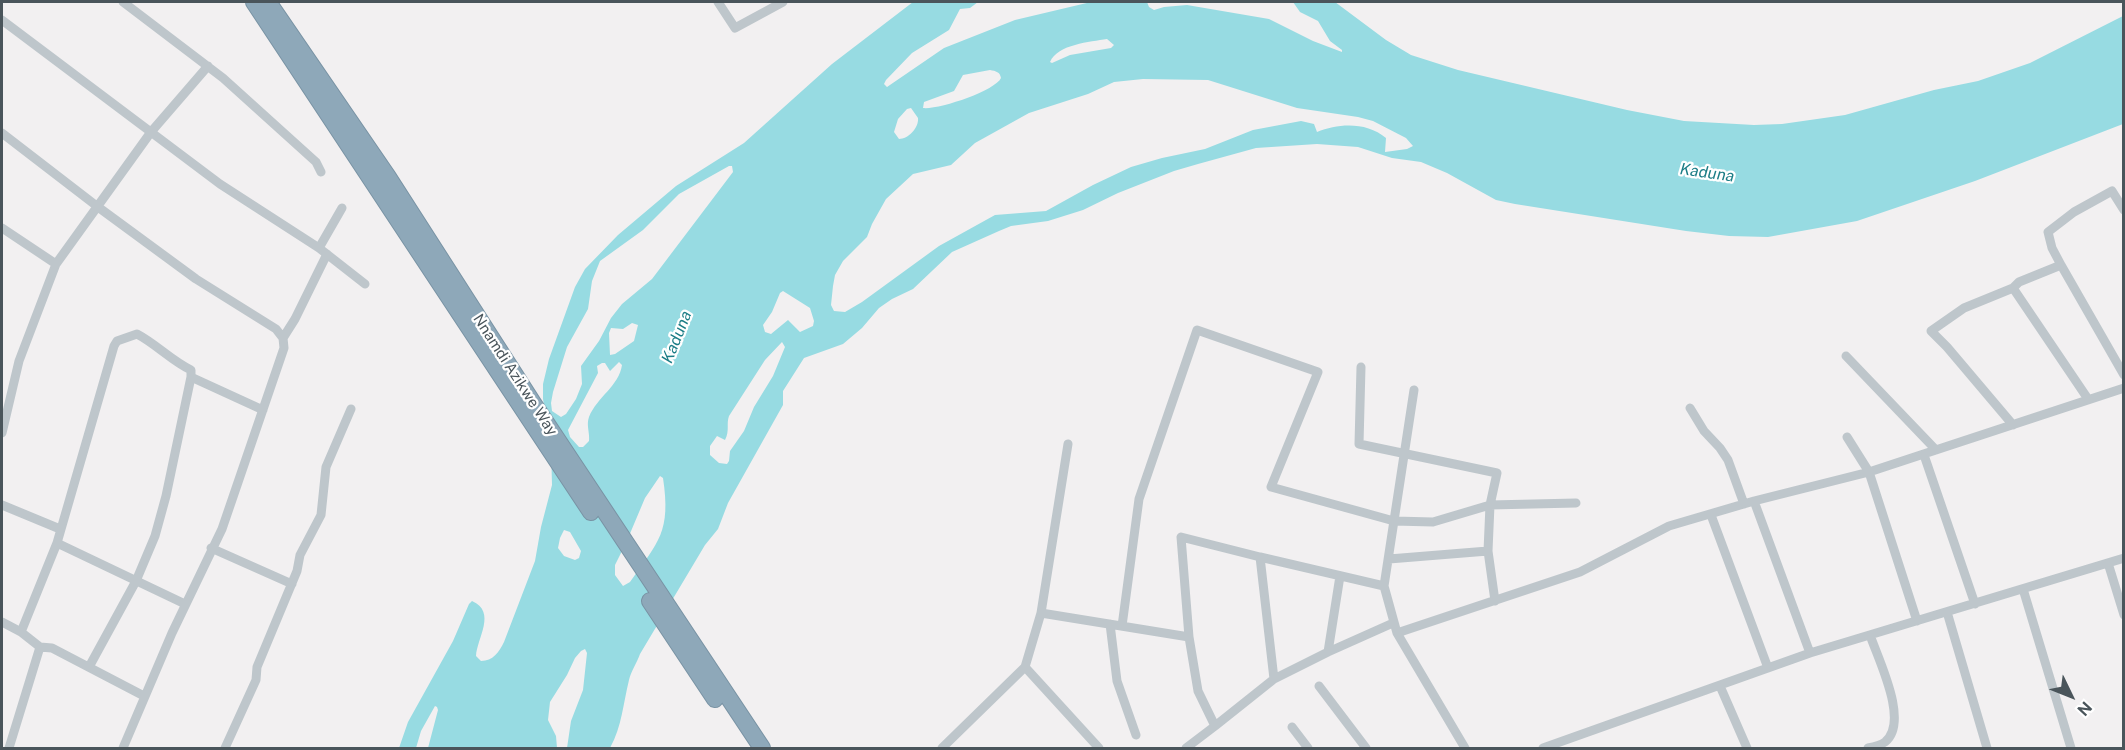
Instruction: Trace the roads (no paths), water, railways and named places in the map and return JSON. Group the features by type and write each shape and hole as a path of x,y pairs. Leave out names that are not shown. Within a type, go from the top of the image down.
{"highway":[{"name":"Nnamdi Azikwe Way","path":"254,2 529,407 689,650 748,748"},
{"name":"Nnamdi Azikwe Way","path":"268,2 388,177 529,407"},
{"name":"Nnamdi Azikwe Way","path":"689,650 762,748"}],"street":[{"path":"123,2 208,66 316,162 321,172"},
{"path":"718,2 735,28 783,2"},
{"path":"2,20 220,184 323,251 365,284"},
{"path":"2,433 19,361 56,264 151,132 208,66"},
{"path":"2,133 196,279 276,329 283,338 284,348 222,529 185,604 123,748"},
{"path":"2124,210 2112,191 2058,222 2048,232 2052,248 2061,265 2124,375"},
{"path":"283,338 296,319 342,208"},
{"path":"2,228 56,264"},
{"path":"2013,425 1931,331 1964,308 2061,265"},
{"path":"2013,288 2088,399"},
{"path":"1122,626 1139,499 1197,330 1318,372 1271,487 1394,522 1433,522 1490,505 1576,503"},
{"path":"21,632 57,543 117,341 137,334 180,365 192,370 191,377 166,496 155,536 136,581 89,667"},
{"path":"1846,356 1936,450"},
{"path":"1361,367 1359,444 1497,473 1490,505 1488,551 1495,601"},
{"path":"191,377 263,410"},
{"path":"1397,633 1580,572 1669,526 1754,501 1869,472 2124,388"},
{"path":"1414,390 1384,586 1397,633 1465,748"},
{"path":"1690,408 1704,431 1728,460 1744,504"},
{"path":"225,748 256,680 257,667 292,584 300,555 321,515 326,467 351,409"},
{"path":"1847,436 1869,472 1917,621"},
{"path":"942,748 1024,667 1041,614 1068,444"},
{"path":"1924,455 1975,604"},
{"path":"1754,501 1810,653"},
{"path":"2,506 60,529"},
{"path":"1711,515 1768,668"},
{"path":"1215,726 1198,691 1189,637 1181,537 1384,586"},
{"path":"57,543 185,604"},
{"path":"211,548 292,584"},
{"path":"1389,559 1488,551"},
{"path":"1260,557 1274,679"},
{"path":"1544,748 1810,653 2124,558"},
{"path":"2108,563 2124,615"},
{"path":"1328,652 1340,576"},
{"path":"2023,590 2071,748"},
{"path":"1947,612 1987,748"},
{"path":"1041,614 1189,637"},
{"path":"2,622 21,632 40,647 52,648 144,696"},
{"path":"1186,748 1274,679 1393,623"},
{"path":"1110,624 1117,681 1136,735"},
{"path":"1868,748 1885,742 1891,734 1896,713 1870,635"},
{"path":"9,748 40,647"},
{"path":"1024,667 1099,748"},
{"path":"1319,686 1366,748"},
{"path":"1720,686 1747,748"},
{"path":"1292,727 1308,748"},
{"path":"1572,739 1577,748"}],"water":[{"name":"Kaduna","path":"913,2 978,2 970,8 960,9 949,30 912,53 886,80 884,84 887,87 944,48 1015,20 1091,2 1147,2 1154,10 1187,5 1269,19 1313,41 1342,52 1330,41 1318,21 1300,12 1293,2 1335,2 1386,40 1411,55 1458,70 1627,110 1684,121 1754,125 1782,124 1845,115 1934,90 1978,81 2030,63 2123,16 2123,124 1975,181 1857,221 1768,237 1729,236 1686,231 1515,204 1496,200 1447,173 1421,162 1392,158 1358,147 1317,144 1256,148 1174,171 1118,193 1083,210 1048,221 1011,226 952,252 913,289 879,308 862,328 843,344 804,358 783,391 783,405 728,503 718,529 705,545 640,654 630,677 620,723 610,748 567,748 571,721 583,690 587,653 585,649 575,658 550,702 548,720 556,736 557,748 428,748 438,710 435,706 421,731 416,748 399,748 408,722 453,641 472,601 479,606 485,618 476,656 481,661 492,658 504,642 535,561 552,485 551,447 543,399 543,384 549,359 575,287 585,269 618,235 676,186 744,143 832,64","holes":["1107,39 1114,45 1111,48 1070,55 1050,62 1060,51 1084,43","990,70 997,72 1001,78 997,83 965,99 930,108 923,108 924,102 954,91 963,75","1143,79 1208,80 1297,108 1373,121 1406,138 1413,146 1385,152 1386,138 1370,129 1353,126 1334,127 1317,132 1314,124 1301,121 1253,130 1205,149 1131,167 1046,211 995,215 939,246 862,302 845,312 834,311 831,305 835,275 843,261 867,237 886,199 913,174 951,165 975,143 1029,113 1088,94 1114,82","911,108 918,118 917,126 906,137 899,139 894,132 898,119 907,109","732,166 733,172 652,279 622,304 611,318 599,341 581,366 582,384 576,399 566,414 561,417 552,411 553,392 567,347 588,309 592,281 600,261 643,230 679,194","783,291 810,308 814,321 813,326 800,332 788,320 771,334 765,332 763,325","632,323 638,325 634,341 610,355 609,333 611,328 623,329","782,342 785,347 773,376 754,407 744,431 730,451 729,461 727,464 719,463 710,455 710,446 717,436 725,440 729,416 765,360","619,362 622,365 617,379 597,403 589,417 589,441 583,447 579,447 570,437 568,430 598,373 597,366 605,363 610,371","660,476 663,478 665,511 664,524 655,545 630,582 623,586 615,575 615,565 645,498","564,530 570,532 581,551 579,558 575,560 564,556 558,548"]}]}
